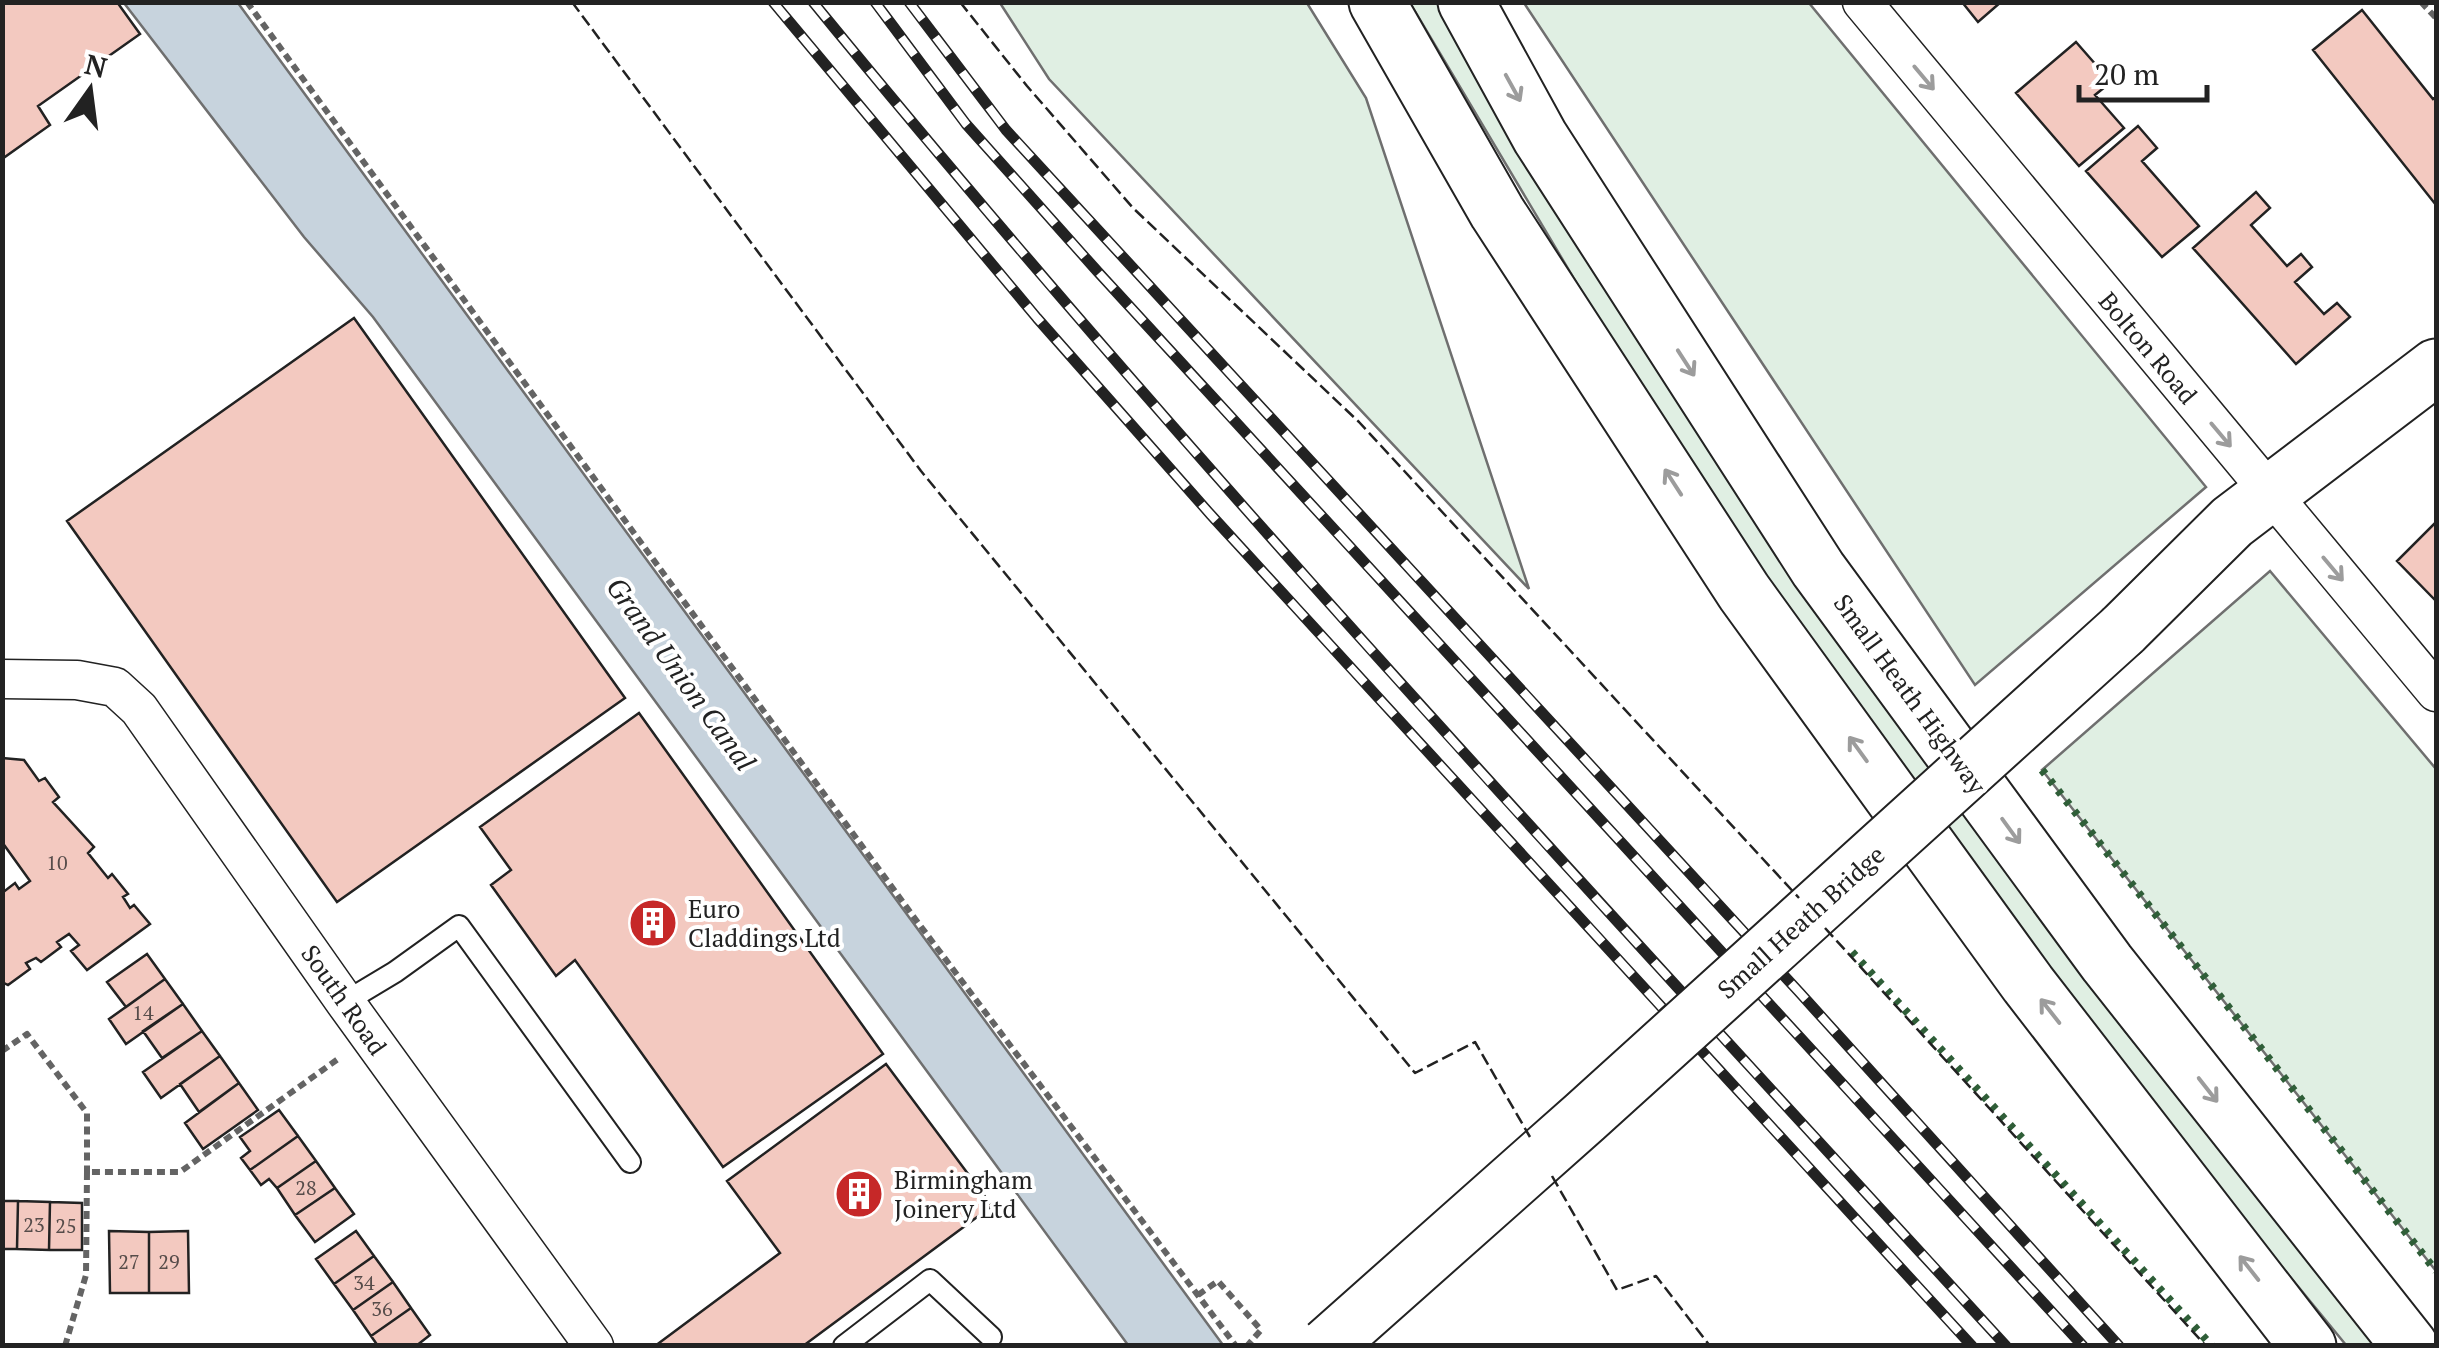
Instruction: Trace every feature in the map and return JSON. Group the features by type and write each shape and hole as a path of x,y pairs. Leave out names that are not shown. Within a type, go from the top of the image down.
{"main road":[{"path":"1378,2 1497,212 1744,592 2028,984 2308,1346"},
{"name":"Small Heath Highway","path":"1466,2 1540,137 1818,569 2107,963 2410,1346"},
{"name":"Small Heath Bridge","path":"1327,1346 2124,630 2232,522 2436,368"}],"street":[{"name":"Bolton Road","path":"1862,2 2436,692"},
{"name":"South Road","path":"2,680 77,680 115,688 139,709 344,1002 594,1346"}],"lane":[{"path":"344,1002 395,972 458,926 630,1162"},
{"path":"844,1346 930,1280 991,1338"}],"path":[{"path":"247,2 890,885 1236,1346"},
{"path":"2421,2 2436,18"},
{"path":"2,1052 26,1034 87,1114 86,1275 65,1346"},
{"path":"88,1172 180,1172 369,1036"},
{"path":"1198,1294 1218,1281 1260,1330 1247,1346"}],"green space":[{"path":"1000,3 1307,3 1366,98 1529,589 1049,79"},
{"path":"1410,3 1444,3 1842,643 2125,1031 2381,1345 2346,1345 1959,873 1708,504"},
{"path":"1524,3 1809,3 2206,487 1975,685"},
{"path":"2270,571 2436,769 2436,1271 2042,770"}],"water":[{"name":"Grand Union Canal","path":"124,3 238,3 1223,1345 1128,1345 373,317 304,237"}],"building":[{"path":"2,2 117,2 140,34 38,106 50,125 2,159"},
{"path":"1962,2 2001,2 1978,22"},
{"path":"2362,10 2433,99 2436,97 2436,205 2313,50"},
{"path":"2076,42 2111,82 2095,95 2124,128 2079,166 2016,93"},
{"path":"2138,126 2157,148 2142,161 2199,226 2162,257 2086,171"},
{"path":"2256,192 2270,208 2251,225 2287,266 2301,254 2312,267 2295,282 2324,314 2337,303 2350,317 2296,364 2193,248"},
{"path":"354,318 625,698 337,902 67,521"},
{"path":"2436,522 2436,601 2397,561"},
{"name":"Euro Claddings Ltd","path":"639,713 883,1054 723,1167 575,960 556,976 491,885 511,870 480,827"},
{"path":"2,758 24,760 39,781 45,778 59,797 53,802 94,847 88,853 108,878 112,874 128,894 123,897 130,908 134,905 150,924 87,970 71,951 79,945 69,934 57,942 61,947 41,962 36,958 26,963 30,969 8,985 2,982 2,893 15,883 19,889 30,881 2,842"},
{"path":"147,954 165,979 126,1007 107,982"},
{"path":"165,979 183,1004 126,1044 109,1019"},
{"path":"183,1004 202,1031 162,1058 143,1031"},
{"path":"202,1031 220,1056 161,1098 143,1072"},
{"path":"220,1056 239,1083 199,1112 180,1084"},
{"name":"Birmingham Joinery Ltd","path":"886,1064 992,1206 803,1346 655,1346 780,1253 727,1181"},
{"path":"239,1083 258,1110 203,1149 185,1123"},
{"path":"279,1110 298,1136 250,1170 241,1158 250,1151 240,1137"},
{"path":"298,1136 316,1161 277,1188 269,1179 261,1185 250,1170"},
{"path":"316,1161 335,1188 295,1215 277,1188"},
{"path":"335,1188 354,1214 315,1242 295,1215"},
{"path":"2,1201 18,1201 17,1249 2,1249"},
{"path":"18,1201 50,1202 49,1250 17,1249"},
{"path":"50,1202 82,1203 82,1250 49,1250"},
{"path":"109,1231 149,1232 149,1293 110,1293"},
{"path":"188,1231 189,1293 149,1293 149,1232"},
{"path":"356,1231 374,1256 334,1284 316,1259"},
{"path":"374,1256 393,1282 353,1310 334,1284"},
{"path":"393,1282 411,1308 371,1336 353,1310"},
{"path":"411,1308 430,1335 416,1346 378,1346 371,1336"}],"railway":[{"path":"773,2 1037,318 1211,515 1972,1346"},
{"path":"813,2 1102,346 1251,515 2006,1346"},
{"path":"875,2 966,124 1098,272 2083,1346"},
{"path":"909,2 1006,130 1800,993 2119,1346"}],"hedge":[{"path":"2042,770 2436,1271"},
{"path":"1852,952 2212,1346"}],"fence":[{"path":"572,2 921,471 1415,1073 1475,1042 1530,1137"},
{"path":"960,2 1133,208 1359,422 1799,898"},
{"path":"1825,928 2206,1346"},
{"path":"1552,1176 1617,1290 1656,1276 1710,1346"}],"place":[{"name":"Euro Claddings Ltd","path":"653,923"},
{"name":"Birmingham Joinery Ltd","path":"859,1194"}]}
